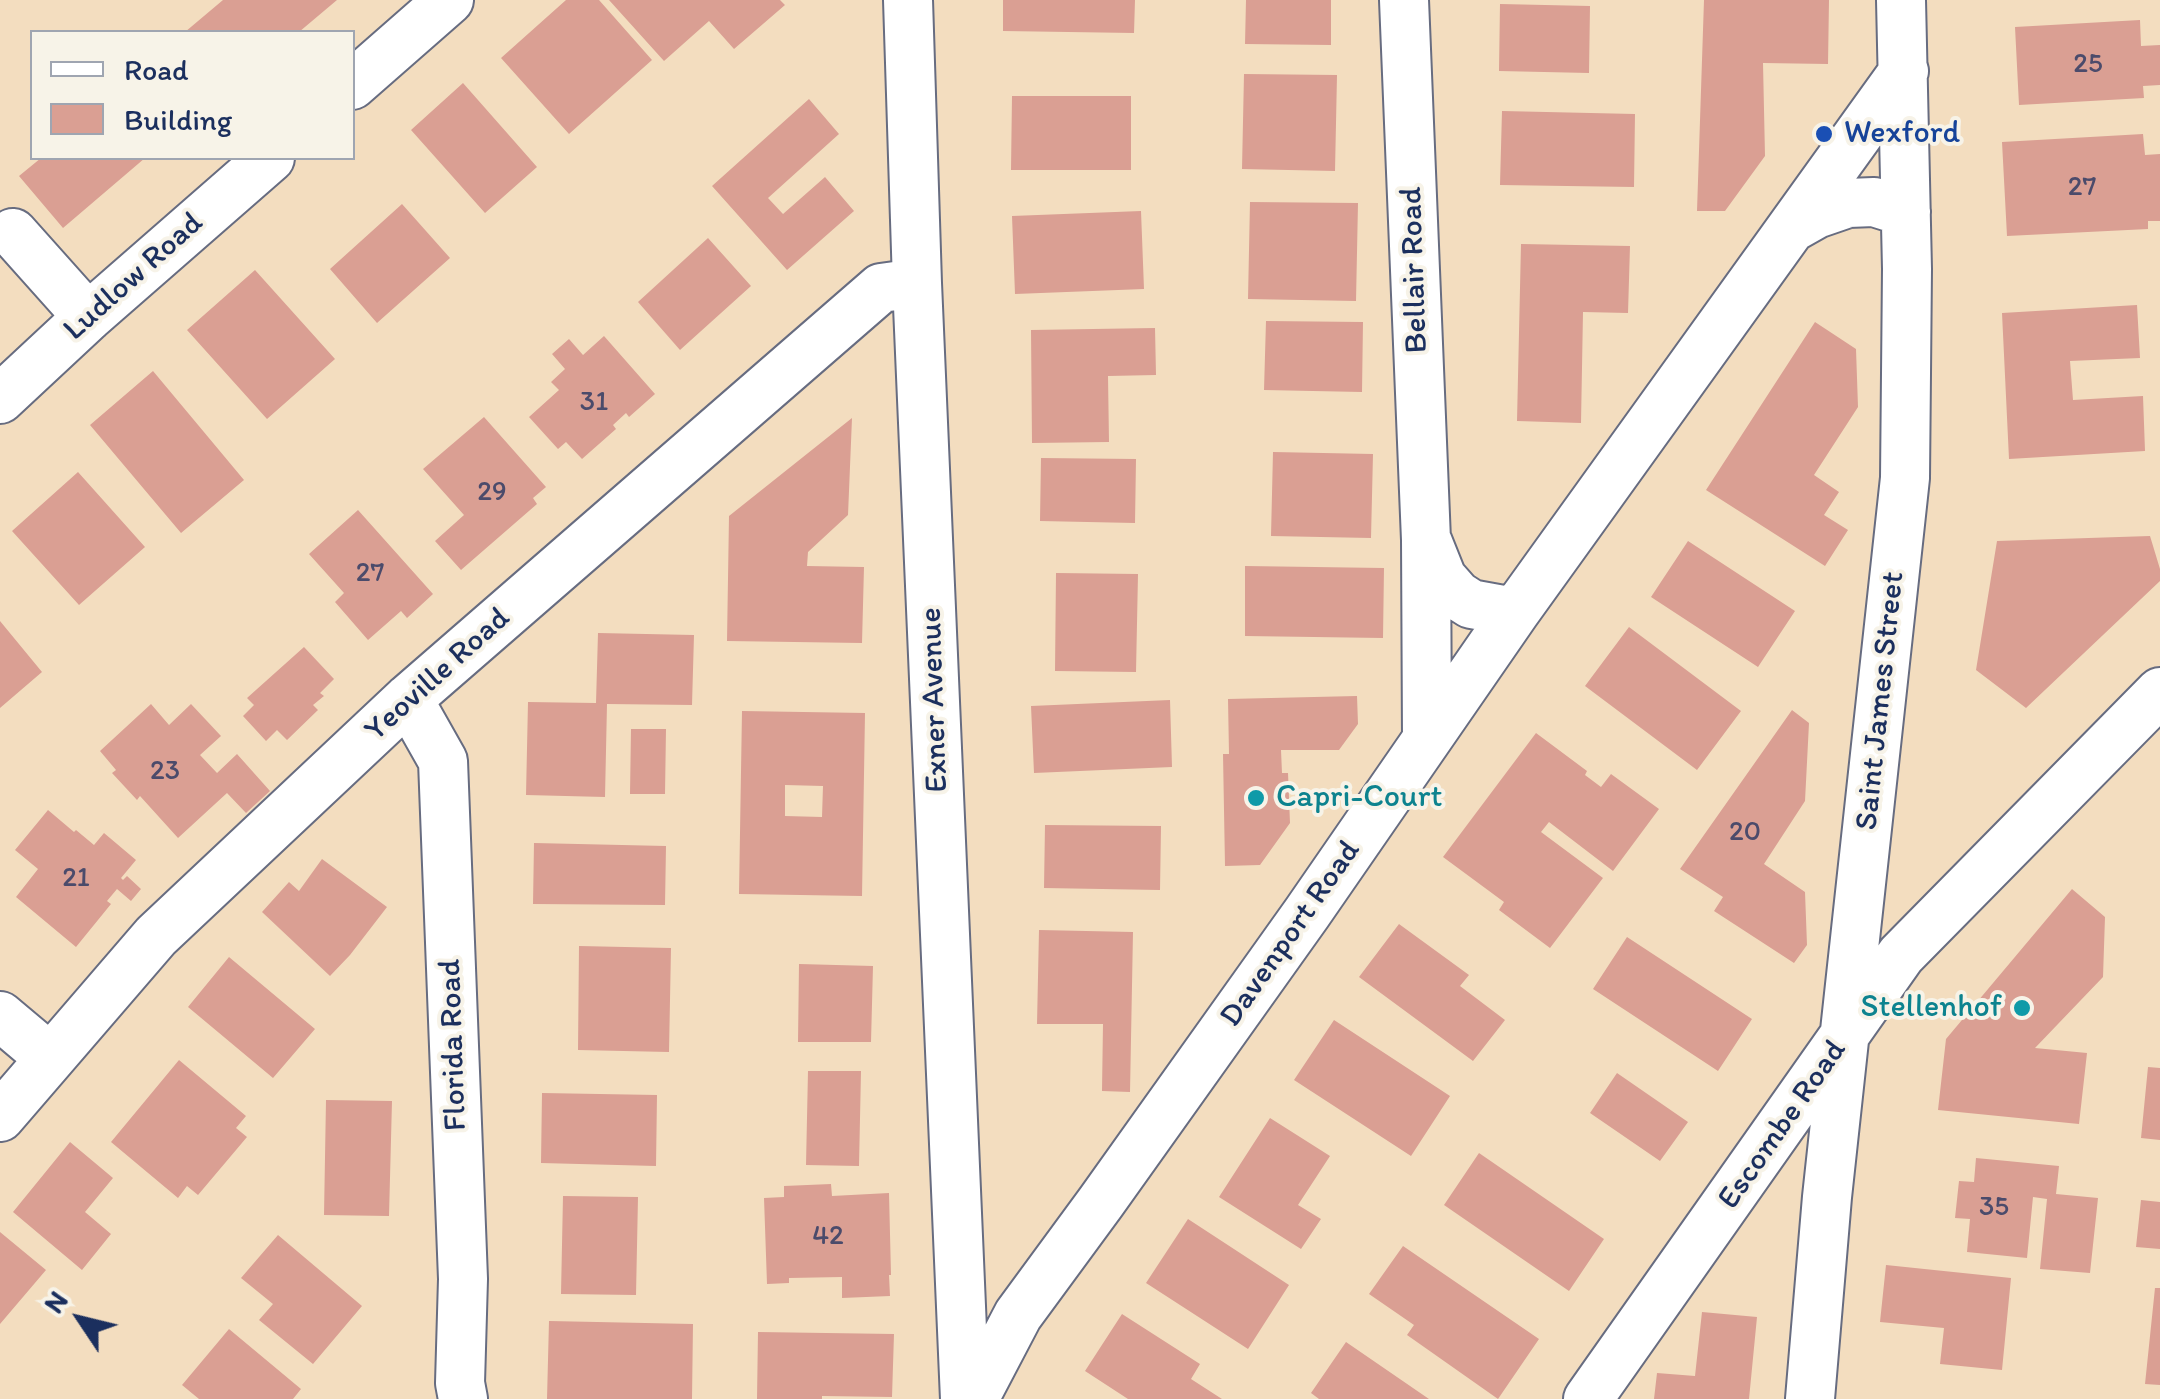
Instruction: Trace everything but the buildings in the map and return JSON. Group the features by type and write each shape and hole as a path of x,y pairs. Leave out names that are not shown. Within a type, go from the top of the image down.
{"street":[{"path":"355,81 449,0"},
{"name":"Exner Avenue","path":"908,0 965,1399"},
{"name":"Bellair Road","path":"1404,0 1426,540 1428,739"},
{"name":"Saint James Street","path":"1810,1399 1827,1197 1904,478 1906,212 1901,0"},
{"name":"Davenport Road","path":"974,1399 1018,1314 1904,71"},
{"name":"Ludlow Road","path":"0,399 268,160"},
{"name":"Davenport Road","path":"1790,229 1816,214 1848,203 1874,202 1906,212"},
{"path":"13,233 88,317"},
{"name":"Yeoville Road","path":"0,1117 156,936 408,700 881,288 917,283"},
{"name":"Bellair Road","path":"1426,540 1442,578 1456,595 1471,604 1515,612"},
{"name":"Escombe Road","path":"1588,1399 1901,955 2160,692"},
{"name":"Florida Road","path":"408,700 443,761 463,1279 451,1394"},
{"path":"0,1016 50,1058"}],"place":[{"name":"Wexford","path":"1824,134"},
{"name":"Capri-Court","path":"1256,798"},
{"name":"Stellenhof","path":"2022,1008"}]}
